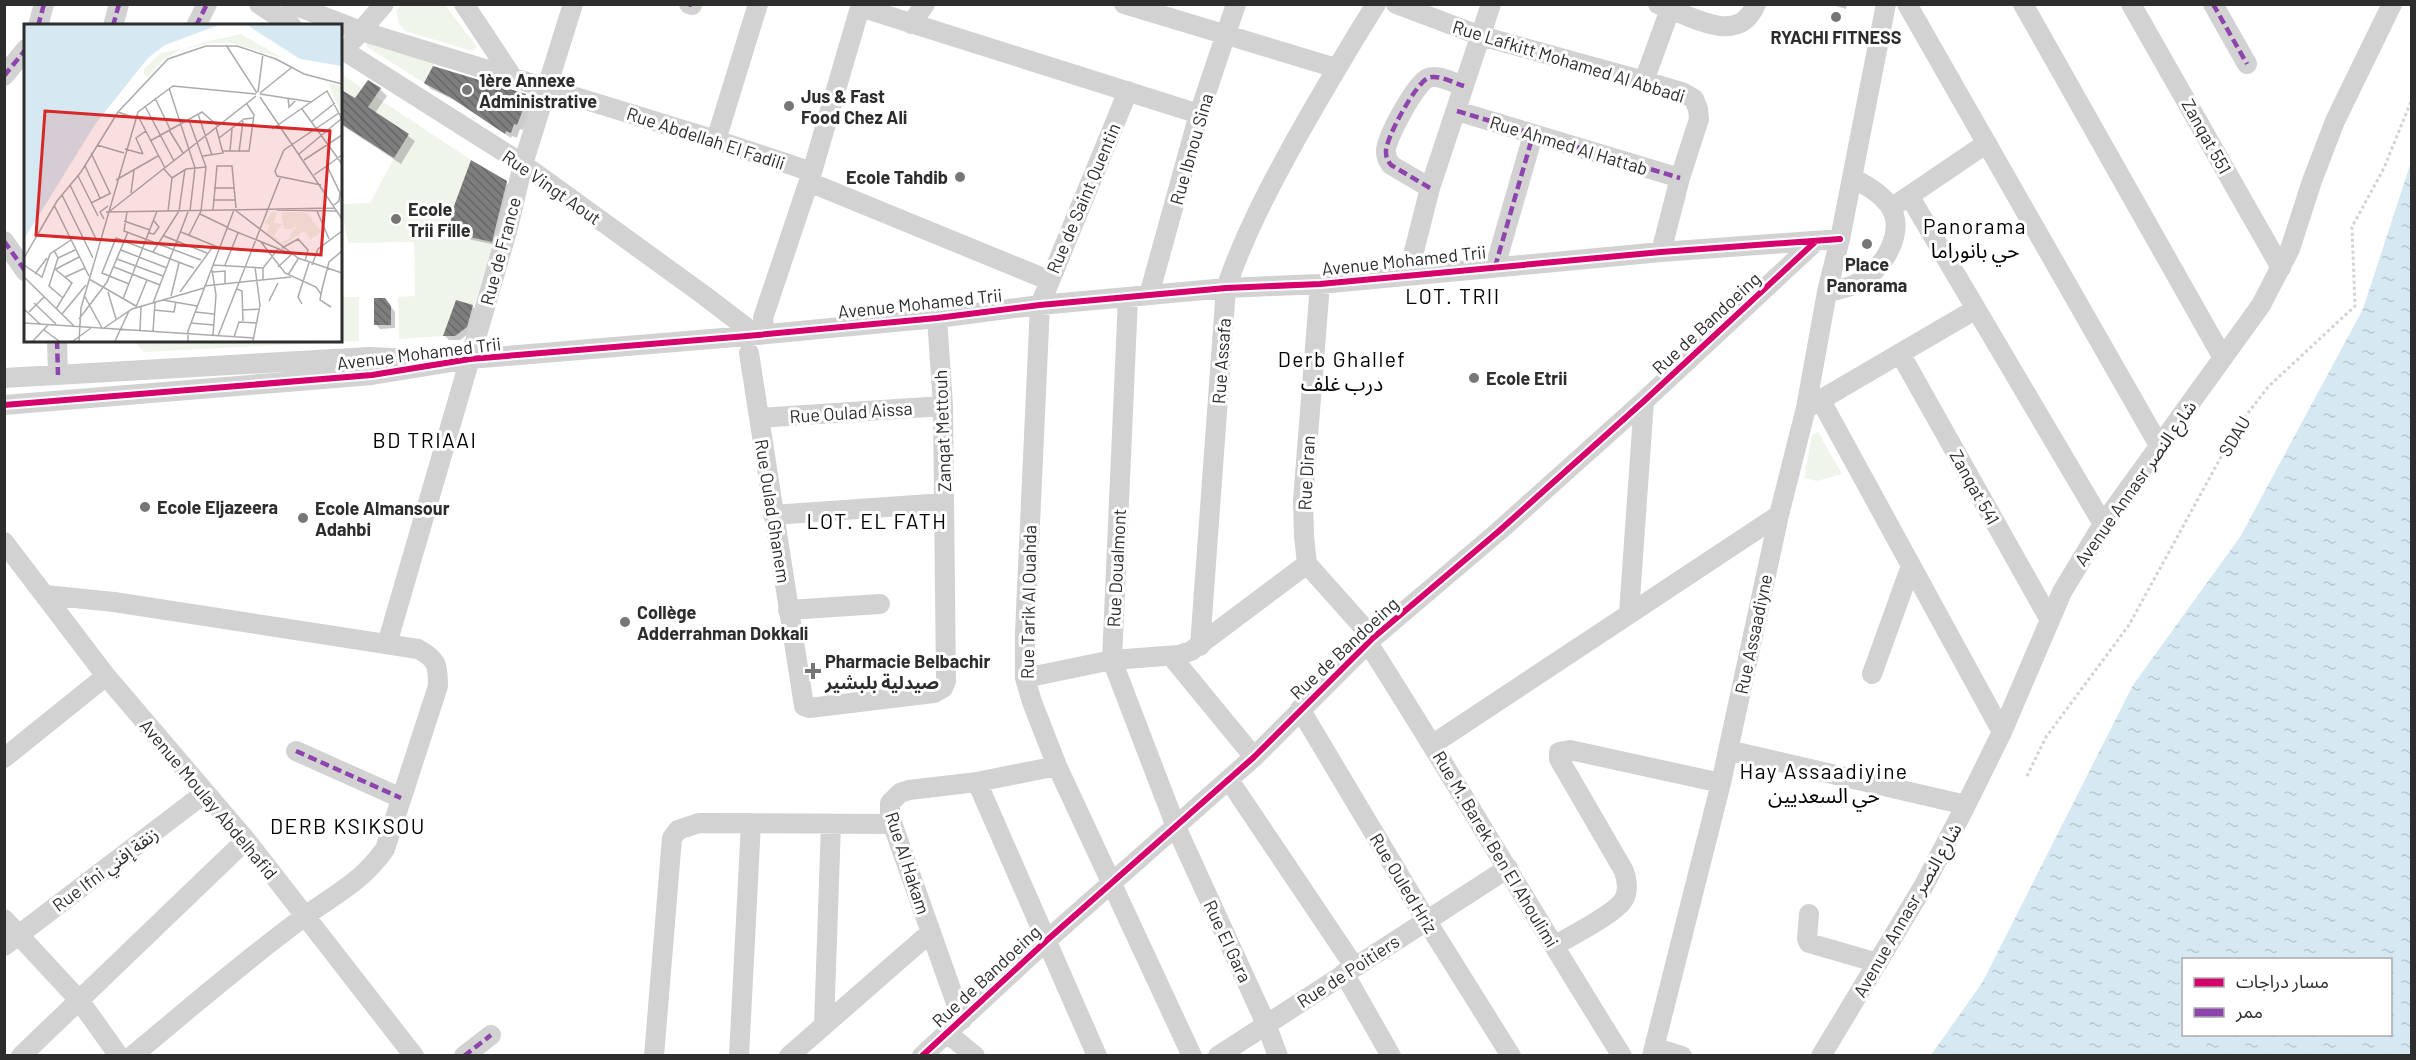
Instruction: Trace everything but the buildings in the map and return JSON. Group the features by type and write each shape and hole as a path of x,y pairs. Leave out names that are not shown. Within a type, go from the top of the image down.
{"street":[{"path":"39,24 44,4"},
{"path":"114,24 119,4"},
{"path":"197,24 207,4"},
{"path":"259,4 289,24"},
{"name":"Rue Abdellah El Fadili","path":"291,4 361,31 716,140 810,177 1048,280"},
{"path":"343,49 384,4"},
{"path":"464,4 513,78"},
{"name":"Rue de France","path":"387,644 466,360 508,228 523,165 573,4"},
{"path":"716,140 758,4"},
{"path":"911,24 925,4"},
{"path":"1124,4 1336,68"},
{"name":"Rue Ibnou Sina","path":"1149,295 1199,114 1236,4"},
{"name":"Rue Assafa","path":"1200,646 1226,288 1252,220 1336,68 1376,4"},
{"name":"Rue Lafkitt Mohamed Al Abbadi","path":"1396,4 1481,36 1682,92 1694,99 1699,119 1680,178 1661,252"},
{"path":"1408,275 1430,188 1491,4"},
{"path":"1644,81 1667,6 1712,25 1726,28 1746,22 1756,4"},
{"name":"Rue Assaadiyne","path":"1654,1052 1721,783 1779,514 1813,404 1827,292 1844,219 1886,4"},
{"path":"1907,4 2160,447"},
{"path":"2023,4 2223,358"},
{"name":"Zanqat 551","path":"2130,4 2281,268"},
{"path":"2213,4 2247,64"},
{"name":"Avenue Annasr شارع النصر","path":"1821,1056 1923,887 1966,805 2002,732 2050,620 2080,560 2103,524 2261,305 2281,268 2296,232 2312,181 2335,121 2392,4"},
{"path":"860,6 1199,114"},
{"name":"Rue Oulad Ghanem","path":"860,6 810,177 757,341 759,418 803,703 806,708 934,693 943,688"},
{"name":"Rue Vingt Aout","path":"343,49 523,165 705,296 757,341"},
{"path":"4,76 24,51"},
{"path":"1430,188 1391,165 1385,151 1388,142 1410,100 1424,81 1430,77 1464,86"},
{"name":"Rue de Saint Quentin","path":"1040,305 1048,280 1128,91"},
{"name":"Rue Ahmed Al Hattab","path":"1457,111 1680,178"},
{"path":"1495,267 1533,135"},
{"path":"1891,207 1910,197 1987,143"},
{"path":"1827,292 1842,290 1860,282 1874,271 1886,255 1894,238 1895,222 1891,207 1869,186 1852,178"},
{"path":"1910,197 2103,524"},
{"name":"Avenue Mohamed Trii","path":"4,405 372,375 466,360 757,341 1040,305 1149,295 1226,288 1320,284 1661,252 1840,238"},
{"path":"4,241 24,269"},
{"name":"Rue de Bandoeing","path":"922,1056 1046,941 1254,757 1370,640 1499,531 1644,401 1816,241"},
{"name":"Rue Diran","path":"1307,564 1303,500 1320,284"},
{"name":"Rue Doualmont","path":"1128,298 1112,660 1176,827"},
{"name":"Rue Tarik Al Ouahda","path":"1040,305 1025,633 1025,678 1032,702 1058,766 1192,1056"},
{"path":"1976,309 1813,404 1911,566 2002,732"},
{"name":"Zanqat Mettouh","path":"937,318 943,406 946,681 943,688"},
{"path":"57,342 58,375"},
{"name":"Zanqat 541","path":"1900,355 2050,620"},
{"name":"Avenue Mohamed Trii","path":"4,378 369,357 466,360"},
{"path":"119,372 119,397"},
{"path":"1629,613 1644,401"},
{"name":"Rue Oulad Aissa","path":"759,418 943,406"},
{"path":"773,515 944,504"},
{"path":"1433,744 1779,514"},
{"name":"Avenue Moulay Abdelhafid","path":"4,542 106,676 246,840 414,1056"},
{"path":"1025,678 1112,660 1185,653 1200,646 1307,564 1370,640"},
{"path":"1872,675 1911,566"},
{"path":"45,595 114,602 418,649 431,656 438,670 438,686 385,849 373,866 353,885 305,916 132,1056"},
{"path":"788,610 880,604"},
{"name":"Rue M. Barek Ben El Ahoulimi","path":"1370,640 1622,1056"},
{"path":"1171,656 1254,757"},
{"path":"4,758 106,676"},
{"name":"Rue Ouled Hriz","path":"1300,709 1426,920 1511,1056"},
{"path":"1554,946 1614,909 1624,900 1627,883 1624,871 1559,759 1559,752 1570,750 1721,783"},
{"path":"1728,750 1966,805"},
{"path":"296,751 401,798"},
{"name":"Rue Al Hakam","path":"962,1020 892,824 890,803 900,793 977,782 1058,766"},
{"path":"1229,780 1349,970 1391,1056"},
{"path":"977,782 1097,1056"},
{"name":"Rue Ifni زنقة إفني","path":"12,940 205,793"},
{"path":"654,1056 672,838 678,830 699,823 892,824"},
{"path":"739,1056 751,824"},
{"path":"824,1026 831,824"},
{"name":"Rue El Gara","path":"1176,827 1266,1024 1278,1056"},
{"path":"21,1056 246,840"},
{"name":"Rue de Poitiers","path":"1218,1056 1508,868"},
{"path":"1809,914 1807,939 1809,944 1878,963"},
{"path":"4,919 12,940 79,1000 119,1056"},
{"path":"789,1056 931,932"},
{"path":"947,1033 975,1056"},
{"path":"464,1056 491,1035"},
{"path":"1654,1052 1682,1056"}],"shaded area":[{"path":"401,5 445,5 477,47 472,51 405,31 399,24 396,10"},
{"path":"367,42 436,61 424,83 367,47"},
{"path":"342,75 471,160 454,206 448,232 494,242 474,305 456,300 443,336 399,339 398,297 415,296 414,242 348,243 342,204 370,203 409,134 344,91 342,94"},
{"path":"342,297 359,297 359,341 342,342"},
{"path":"135,342 339,342 144,352"},
{"path":"1818,432 1842,474 1817,481 1804,478 1812,436"}],"water":[{"path":"2411,162 2411,1055 1931,1055 1982,983 2133,685 2240,537 2363,309"}],"marked path":[{"path":"39,24 44,4"},
{"path":"114,24 119,4"},
{"path":"197,24 207,4"},
{"path":"2213,4 2247,64"},
{"path":"4,76 24,51"},
{"path":"1430,188 1391,165 1386,156 1387,145 1409,100 1428,78 1441,78 1464,86"},
{"path":"1457,111 1680,178"},
{"path":"1495,267 1533,135"},
{"path":"4,241 24,269"},
{"path":"57,342 58,375"},
{"path":"296,751 401,798"},
{"path":"464,1056 491,1035"}],"cycle path":[{"path":"4,405 372,375 470,359 747,336 1226,288 1320,284 1661,252 1840,239"},
{"path":"922,1056 1046,941 1254,757 1373,638 1499,531 1644,401 1816,241"}],"place":[{"name":"RYACHI FITNESS","path":"1836,17"},
{"name":"1ère Annexe Administrative","path":"467,90"},
{"name":"Jus & Fast Food Chez Ali","path":"789,106"},
{"name":"Ecole Tahdib","path":"960,177"},
{"name":"Ecole Trii Fille","path":"396,219"},
{"name":"Place Panorama","path":"1867,244"},
{"name":"Ecole Etrii","path":"1474,378"},
{"name":"Ecole Eljazeera","path":"145,507"},
{"name":"Ecole Almansour Adahbi","path":"303,518"},
{"name":"Collège Adderrahman Dokkali","path":"625,622"},
{"name":"Pharmacie Belbachir صيدلية بلبشير","path":"813,671"}],"district":[{"name":"Panorama حي بانوراما","path":"1975,237"},
{"name":"LOT. TRII","path":"1453,295"},
{"name":"Derb Ghallef درب غلف","path":"1342,370"},
{"name":"BD TRIAAI","path":"425,439"},
{"name":"LOT. EL FATH","path":"877,520"},
{"name":"Hay Assaadiyine حي السعديين","path":"1824,782"},
{"name":"DERB KSIKSOU","path":"348,825"}]}
